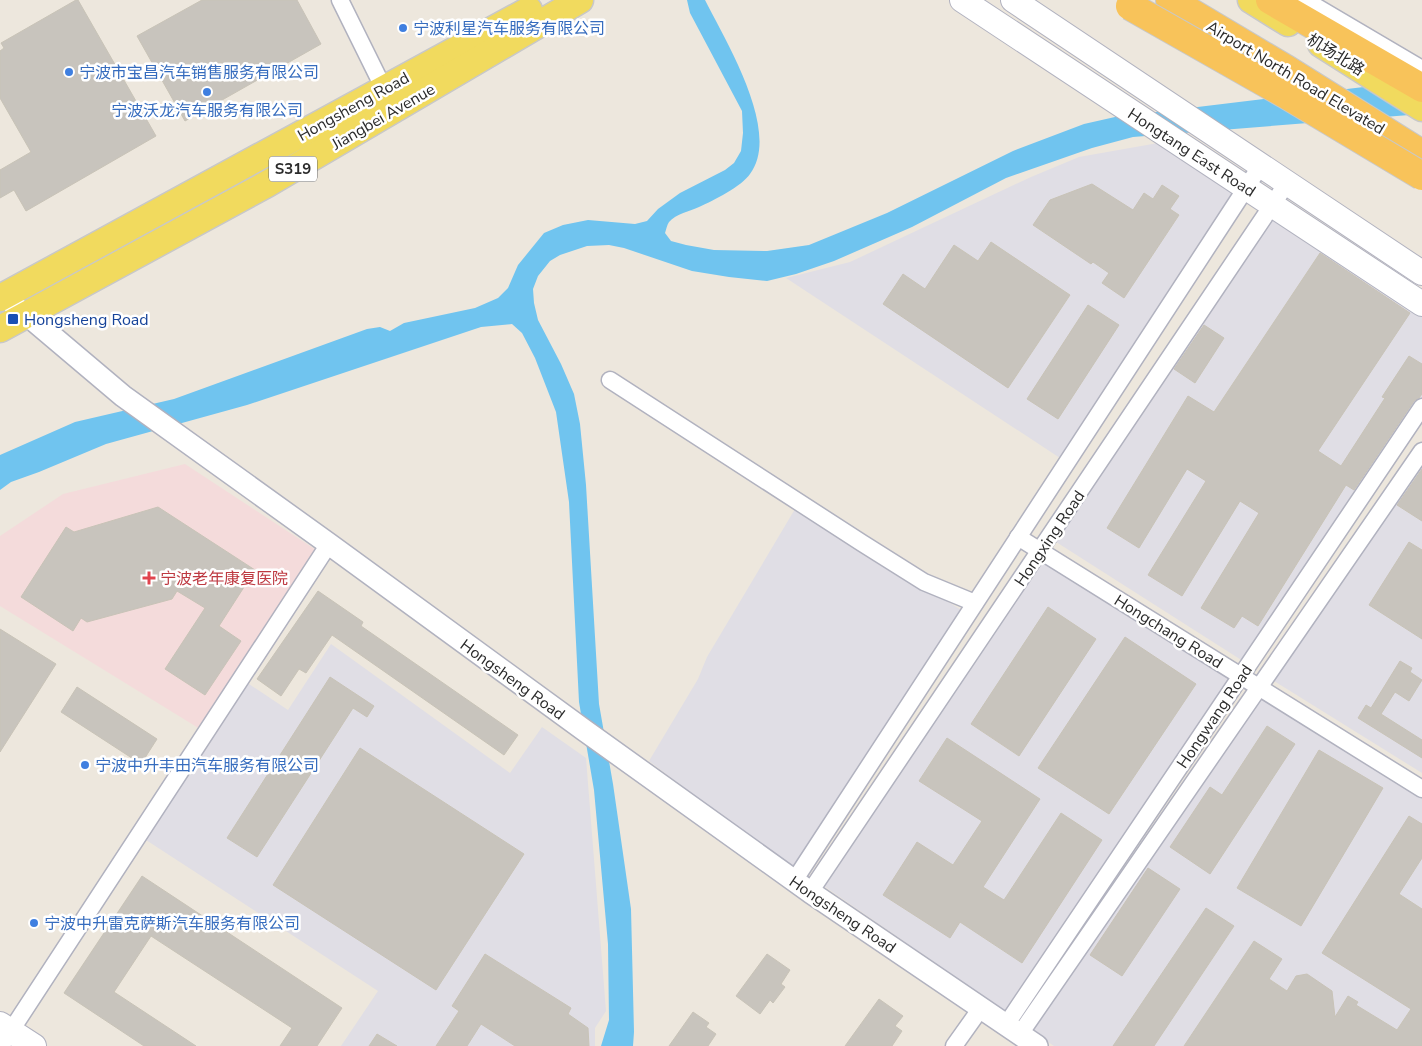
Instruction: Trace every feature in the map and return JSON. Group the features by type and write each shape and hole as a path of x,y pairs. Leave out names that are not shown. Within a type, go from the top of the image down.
{"highway":[{"name":"Airport North Road Elevated","path":"1170,0 1286,69 1422,154"},
{"name":"Airport North Road Elevated","path":"1203,0 1422,139"},
{"path":"1270,0 1419,76"},
{"path":"1129,2 1422,176"}],"main road":[{"name":"Hongsheng Road","path":"0,297 548,0"},
{"name":"Jiangbei Avenue","path":"0,329 267,184 580,0"},
{"name":"Hongtang East Road","path":"962,0 1422,304"},
{"name":"Hongtang East Road","path":"1013,0 1422,272"},
{"name":"机场北路","path":"1251,0 1422,108"},
{"path":"1129,2 1249,65 1422,176"},
{"path":"4,1034 34,1046"}],"street":[{"path":"340,0 384,89"},
{"path":"1300,0 1419,76"},
{"name":"Hongxing Road","path":"802,887 975,603 1260,166"},
{"name":"Hongxing Road","path":"802,887 1040,551 1287,183"},
{"name":"Hongsheng Road","path":"0,297 26,314 123,396 584,730 802,887 1021,1035"},
{"path":"610,380 924,582 975,603"},
{"name":"Hongwang Road","path":"1021,1035 1241,676 1422,407"},
{"name":"Hongwang Road","path":"1021,1035 1422,451"},
{"name":"Hongchang Road","path":"1018,537 1422,789"},
{"path":"4,1034 329,544"},
{"path":"954,1046 981,1008"}],"shaded area":[{"path":"1164,142 1240,188 1063,460 786,278 850,262 1031,177 1079,157"},
{"path":"1273,210 1422,309 1422,399 1246,663 1053,540"},
{"path":"1422,456 1422,773 1269,678"},
{"name":"宁波老年康复医院","path":"185,464 316,550 200,729 0,606 0,536 63,494"},
{"path":"795,509 963,611 793,871 649,761 698,679 707,657"},
{"path":"1041,557 1235,677 1009,1014 821,884"},
{"path":"331,644 510,773 542,727 586,758 606,1011 595,1028 595,1046 341,1046 378,991 146,840 246,682 288,710"},
{"path":"1261,695 1422,796 1422,1046 1054,1046 1028,1028"}],"water":[{"path":"687,0 705,0 747,86 755,111 759,135 758,156 746,179 719,197 675,217 669,222 665,233 671,241 714,250 767,251 809,245 887,213 1013,151 1084,124 1115,117 1422,80 1422,114 1133,137 1092,148 1006,178 912,227 834,261 796,274 767,281 692,271 624,248 609,245 587,246 560,255 550,261 538,276 533,289 534,303 538,320 574,394 580,424 586,485 599,704 631,909 633,1046 601,1046 609,1020 608,944 594,790 579,702 569,502 556,412 535,358 522,333 512,324 481,327 247,405 106,444 11,482 0,490 0,455 75,422 174,399 367,329 380,327 390,331 404,323 475,308 498,298 508,288 518,265 544,233 563,225 588,220 635,224 647,221 658,209 680,193 725,170 734,163 741,151 743,133 742,111 690,13"}],"building":[{"name":"宁波市宝昌汽车销售服务有限公司","path":"78,0 156,136 26,211 14,190 0,198 0,170 31,152 0,98 0,51 4,48 1,43"},
{"name":"宁波沃龙汽车服务有限公司","path":"202,0 297,0 321,44 185,121 137,36"},
{"path":"1092,184 1133,210 1144,193 1153,199 1162,185 1179,196 1170,209 1179,215 1124,298 1102,283 1109,273 1093,262 1091,264 1033,225 1050,200"},
{"path":"991,242 1070,295 1008,388 883,304 903,274 925,289 954,245 978,261"},
{"path":"1320,253 1410,313 1318,451 1341,466 1385,398 1382,397 1409,356 1422,364 1422,394 1414,401 1354,490 1346,485 1258,626 1242,616 1234,628 1201,608 1259,513 1240,501 1182,596 1148,575 1206,481 1187,469 1139,548 1107,528 1188,396 1214,412"},
{"path":"1088,305 1119,325 1058,419 1027,399"},
{"path":"1204,325 1224,338 1195,383 1174,369"},
{"path":"1422,469 1422,521 1397,505"},
{"path":"158,507 255,570 219,626 241,641 205,695 165,669 205,608 177,591 172,599 87,622 81,618 73,631 21,597 66,527 74,532"},
{"path":"1409,542 1422,550 1422,639 1369,605"},
{"path":"318,591 363,622 361,626 518,735 504,755 332,635 306,673 299,669 281,696 257,679"},
{"path":"1048,607 1096,639 1019,756 971,724"},
{"path":"0,629 56,664 0,752"},
{"path":"1125,637 1196,684 1109,814 1038,768"},
{"path":"1400,661 1412,668 1410,672 1422,680 1409,701 1395,692 1381,714 1422,740 1422,758 1358,718 1366,705 1371,708"},
{"path":"330,677 374,706 367,717 353,708 257,857 227,838"},
{"path":"77,687 157,739 141,764 61,712"},
{"path":"1267,726 1295,744 1210,874 1170,847 1210,787 1222,795"},
{"path":"947,738 1040,799 983,887 1004,900 1061,813 1102,840 1022,963 960,922 950,938 883,895 917,842 953,865 982,821 919,781"},
{"path":"360,748 524,854 436,990 273,885"},
{"path":"1319,750 1383,788 1301,926 1237,888"},
{"path":"1409,816 1422,824 1422,858 1399,894 1422,909 1422,1046 1184,1046 1254,941 1282,959 1269,979 1287,991 1296,976 1307,974 1332,991 1335,1017 1348,996 1358,1002 1356,1005 1397,1030 1411,1009 1322,953"},
{"path":"1148,868 1180,889 1122,976 1090,955"},
{"path":"142,876 342,1008 317,1046 280,1046 292,1028 151,936 114,992 196,1046 144,1046 64,993"},
{"path":"1206,908 1234,926 1154,1046 1113,1046"},
{"path":"485,954 571,1008 568,1014 588,1028 589,1046 515,1046 481,1024 467,1046 436,1046 459,1011 452,1006"},
{"path":"767,954 790,970 781,984 785,987 773,1003 770,1000 760,1014 736,996"},
{"path":"879,999 903,1016 895,1026 902,1031 892,1046 845,1046"},
{"path":"693,1012 709,1023 706,1027 716,1034 708,1046 669,1046"},
{"path":"377,1034 397,1046 369,1046"}],"place":[{"name":"宁波利星汽车服务有限公司","path":"403,28"},
{"name":"宁波市宝昌汽车销售服务有限公司","path":"69,72"},
{"name":"宁波沃龙汽车服务有限公司","path":"207,92"},
{"name":"Hongsheng Road","path":"13,319"},
{"name":"宁波老年康复医院","path":"149,578"},
{"name":"宁波中升丰田汽车服务有限公司","path":"85,765"},
{"name":"宁波中升雷克萨斯汽车服务有限公司","path":"34,923"}]}
